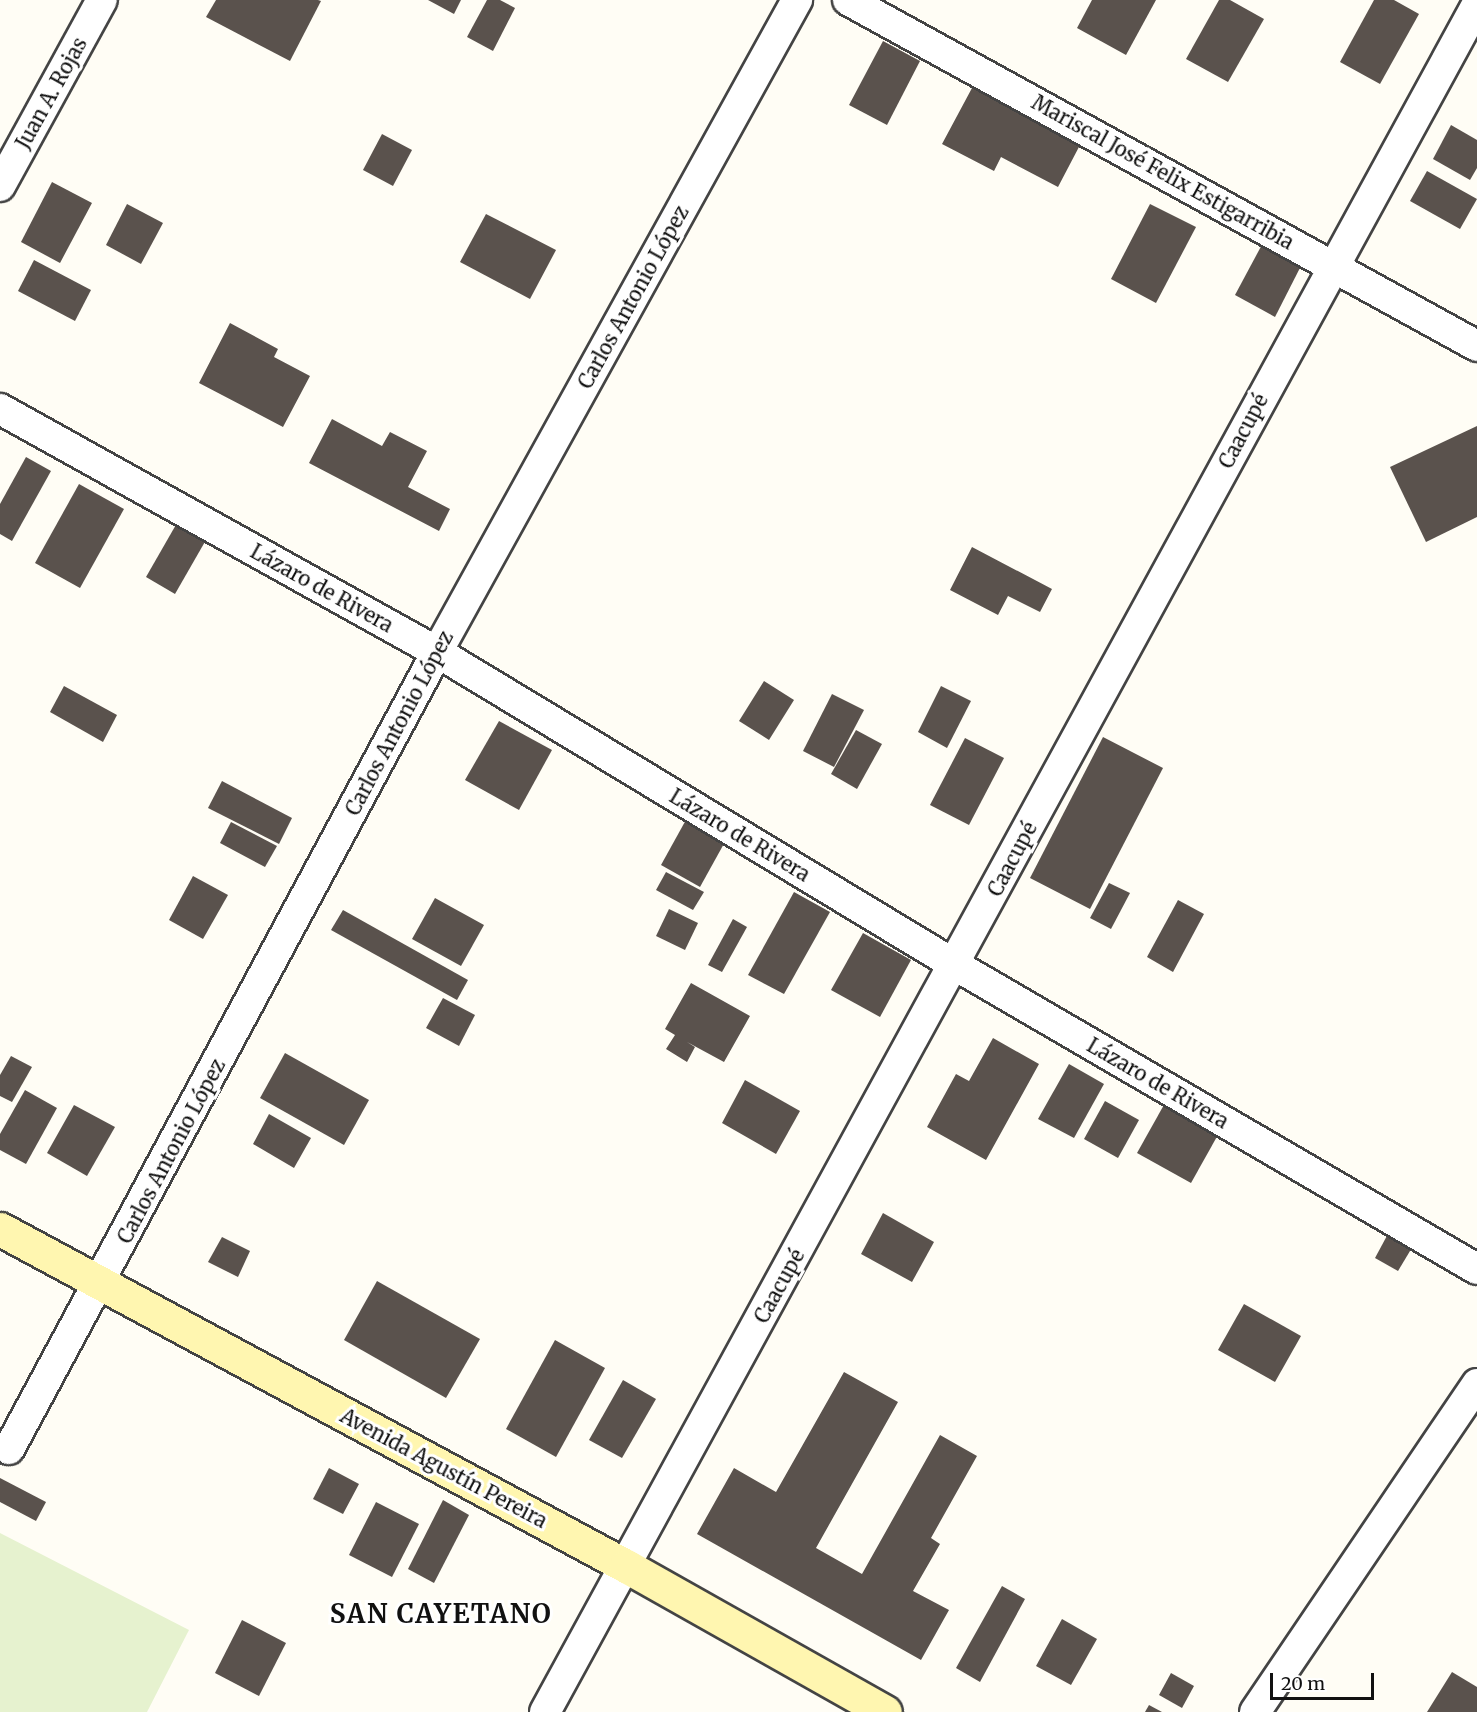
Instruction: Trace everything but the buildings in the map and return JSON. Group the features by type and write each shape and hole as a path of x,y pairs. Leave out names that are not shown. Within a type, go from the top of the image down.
{"main road":[{"name":"Avenida Agustín Pereira","path":"0,1229 626,1566 885,1712"}],"street":[{"name":"Juan A. Rojas","path":"0,186 102,0"},
{"name":"Carlos Antonio López","path":"9,1449 100,1284 437,652 797,0"},
{"name":"Mariscal José Felix Estigarribia","path":"848,0 1477,346"},
{"name":"Caacupé","path":"545,1712 955,965 1332,265 1477,5"},
{"name":"Lázaro de Rivera","path":"0,409 437,652 955,965 1477,1269"},
{"path":"1255,1712 1477,1384"}],"green space":[{"path":"0,1533 189,1630 147,1712 0,1712"}],"district":[{"name":"SAN CAYETANO","path":"441,1614"}]}
